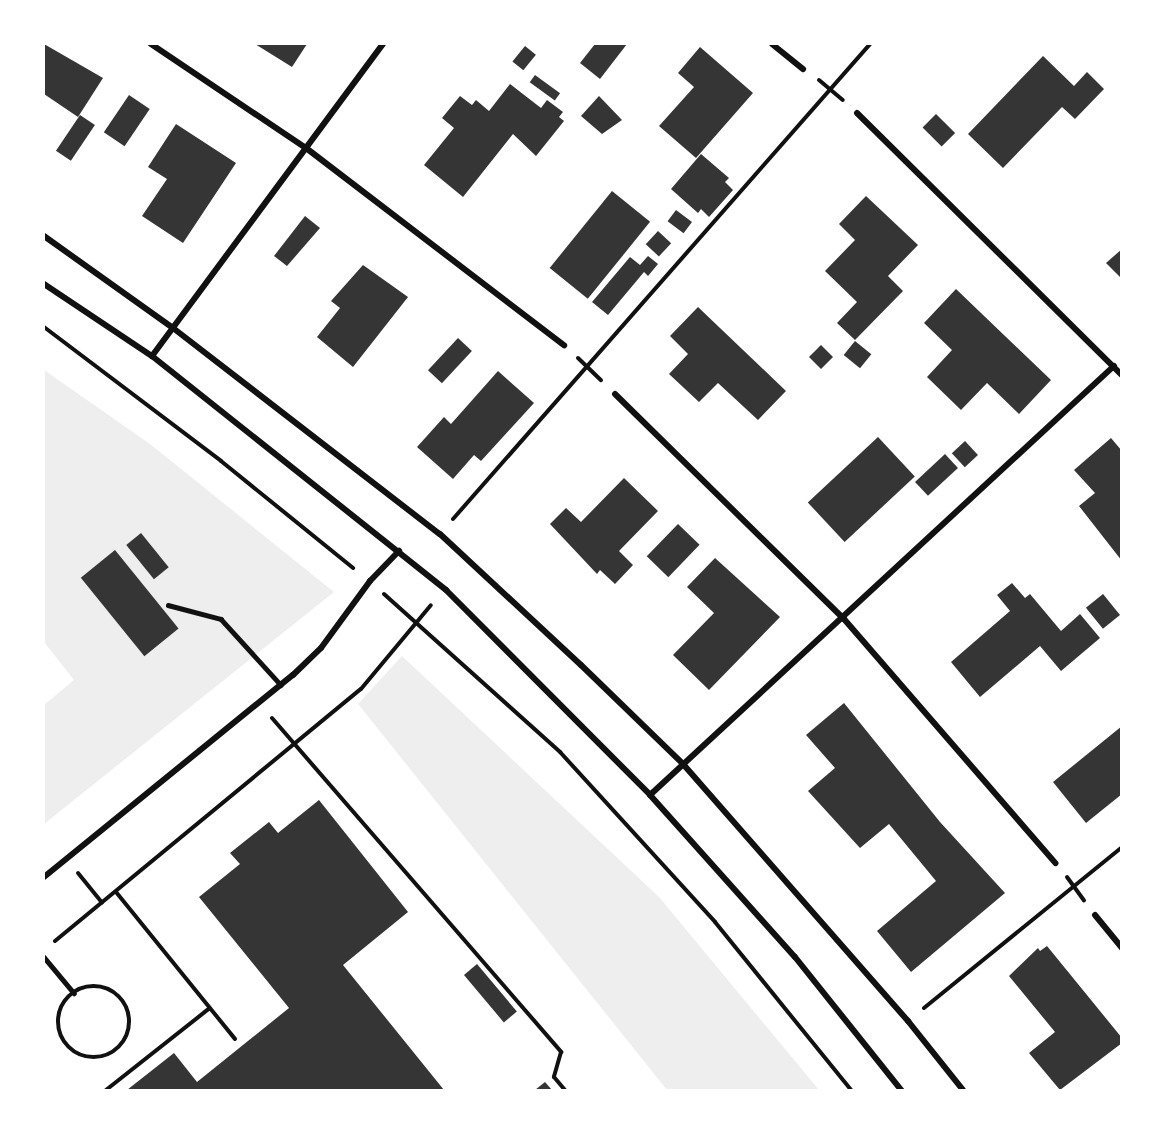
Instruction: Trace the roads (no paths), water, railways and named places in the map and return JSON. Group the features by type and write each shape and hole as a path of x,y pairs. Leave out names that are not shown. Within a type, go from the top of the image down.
{"street":[{"path":"151,44 306,148 564,345"},
{"path":"152,356 383,44"},
{"path":"772,44 803,69"},
{"path":"857,113 1122,375"},
{"path":"44,236 173,328 440,534 683,764 908,1021 963,1090"},
{"path":"44,284 152,356 446,590 650,795 795,957 901,1090"},
{"path":"650,795 844,619 1114,366"},
{"path":"615,393 844,619 1055,863"},
{"path":"44,877 281,685 321,648 370,581 399,551"},
{"path":"1095,915 1122,948"}],"lane":[{"path":"168,605 220,620 281,685"},
{"path":"44,957 74,993"},
{"path":"83,986 112,989 130,1012 127,1040 104,1058 76,1055 58,1032 61,1004 74,993 83,986"}]}
